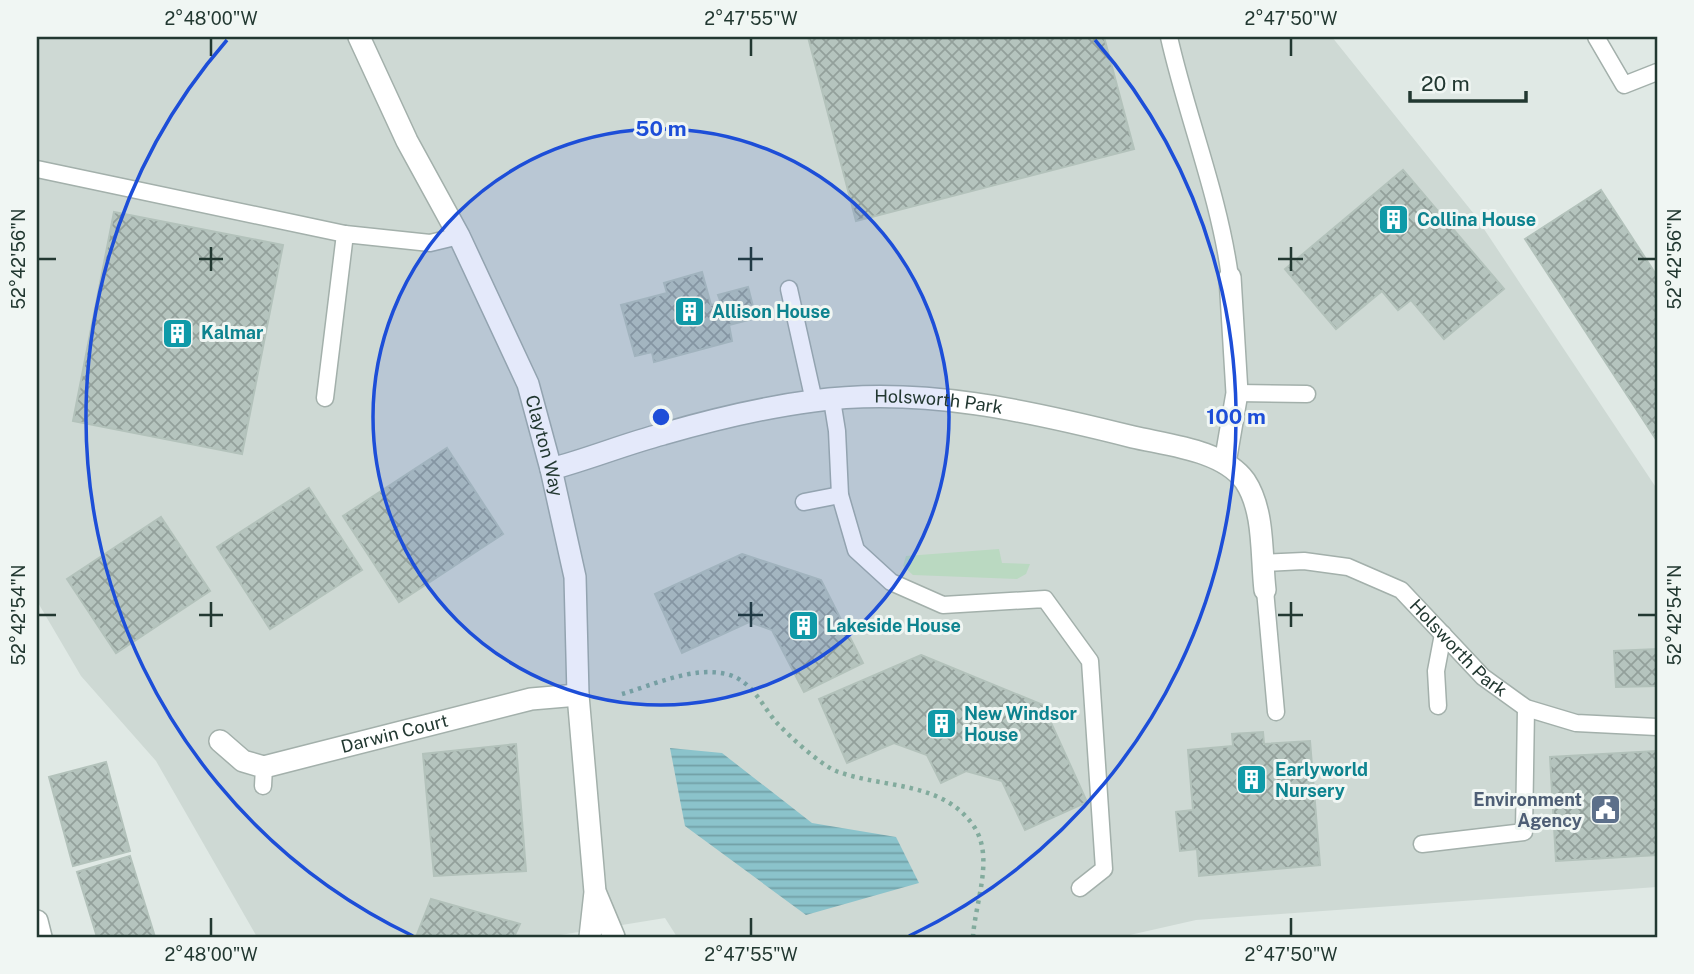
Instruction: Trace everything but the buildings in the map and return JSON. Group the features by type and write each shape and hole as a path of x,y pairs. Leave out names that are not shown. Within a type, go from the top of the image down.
{"street":[{"name":"Clayton Way","path":"359,37 407,141 459,236 528,384 551,469 575,577 579,695 595,892 590,937"},
{"path":"1224,463 1237,393 1230,276"},
{"name":"Holsworth Park","path":"551,469 664,433 823,400 877,397 964,401 1074,422 1191,451 1224,463 1244,481 1256,508 1265,590"},
{"name":"Darwin Court","path":"220,741 264,776 531,699 579,695"},
{"name":"Clayton Way","path":"595,892 614,937"},
{"path":"37,921 41,937"}],"lane":[{"path":"1169,37 1182,95 1224,234 1230,276"},
{"path":"1597,37 1625,85 1657,72"},
{"path":"37,169 345,234 430,243 459,236"},
{"path":"326,398 345,234"},
{"path":"789,289 823,400 837,431 840,495 856,550 891,582 943,605 1045,598 1090,661 1104,869 1080,888"},
{"path":"1237,393 1307,394"},
{"path":"804,502 840,495"},
{"name":"Holsworth Park","path":"1262,563 1304,561 1348,566 1401,590 1483,677 1526,708 1576,723 1657,727"},
{"path":"1265,590 1276,712"},
{"path":"1437,706 1436,671 1443,634"},
{"path":"1422,844 1524,832 1526,708"}],"path":[{"path":"622,694 688,675 727,674 758,694 777,723 835,771 915,788 957,807 976,830 985,856 973,937"}],"shaded area":[{"path":"37,37 1332,37 1474,214 1657,489 1657,887 1196,920 1121,937 677,937 665,918 548,937 257,937 156,761 81,676 37,601"}],"green space":[{"path":"999,549 1002,563 1030,564 1026,574 1017,579 913,575 903,566 906,556"}],"water":[{"path":"670,748 722,753 812,823 896,837 919,883 806,915 685,826"}],"place":[{"name":"Collina House","path":"1394,220"},
{"name":"Allison House","path":"689,312"},
{"name":"Kalmar","path":"178,333"},
{"name":"Lakeside House","path":"803,626"},
{"name":"New Windsor House","path":"941,724"},
{"name":"Earlyworld Nursery","path":"1252,780"},
{"name":"Environment Agency","path":"1605,810"}]}
